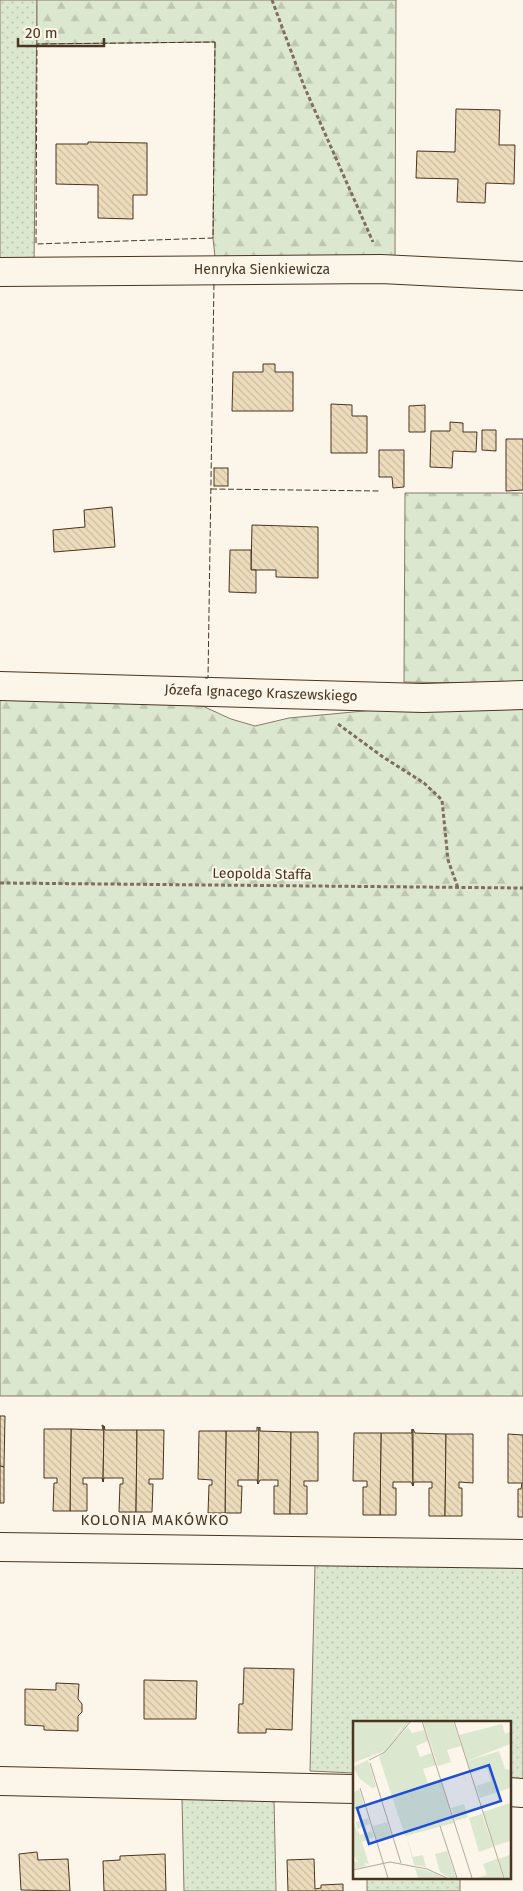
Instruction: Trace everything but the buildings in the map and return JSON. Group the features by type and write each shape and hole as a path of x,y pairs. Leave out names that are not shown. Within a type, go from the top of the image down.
{"street":[{"name":"Henryka Sienkiewicza","path":"0,272 195,268 381,269 523,276"},
{"name":"Józefa Ignacego Kraszewskiego","path":"0,686 423,698 523,695"},
{"path":"0,1547 523,1554"},
{"path":"0,1781 353,1789"},
{"path":"510,1792 523,1793"}],"path":[{"path":"272,0 304,86 369,231 381,269"},
{"path":"321,695 329,718 383,757 424,783 442,800 448,860 458,888"},
{"name":"Leopolda Staffa","path":"0,883 523,888"}],"green space":[{"path":"0,0 37,0 34,266 0,266"},
{"path":"37,0 396,0 395,257 215,257 213,238 215,42 37,44"},
{"path":"405,493 523,493 523,684 404,682"},
{"path":"0,698 196,703 231,719 255,726 289,718 385,709 523,706 523,1396 0,1396"},
{"path":"315,1564 523,1567 523,1780 510,1779 510,1721 353,1721 353,1773 310,1771"},
{"path":"182,1799 274,1799 276,1891 184,1891"},
{"path":"367,1878 460,1878 460,1891 367,1891"}],"fence":[{"path":"215,42 213,238 36,244 37,44 215,42"},
{"path":"205,678 208,678 214,282"},
{"path":"211,489 380,491"}],"district":[{"name":"KOLONIA MAKÓWKO","path":"155,1520"}]}
